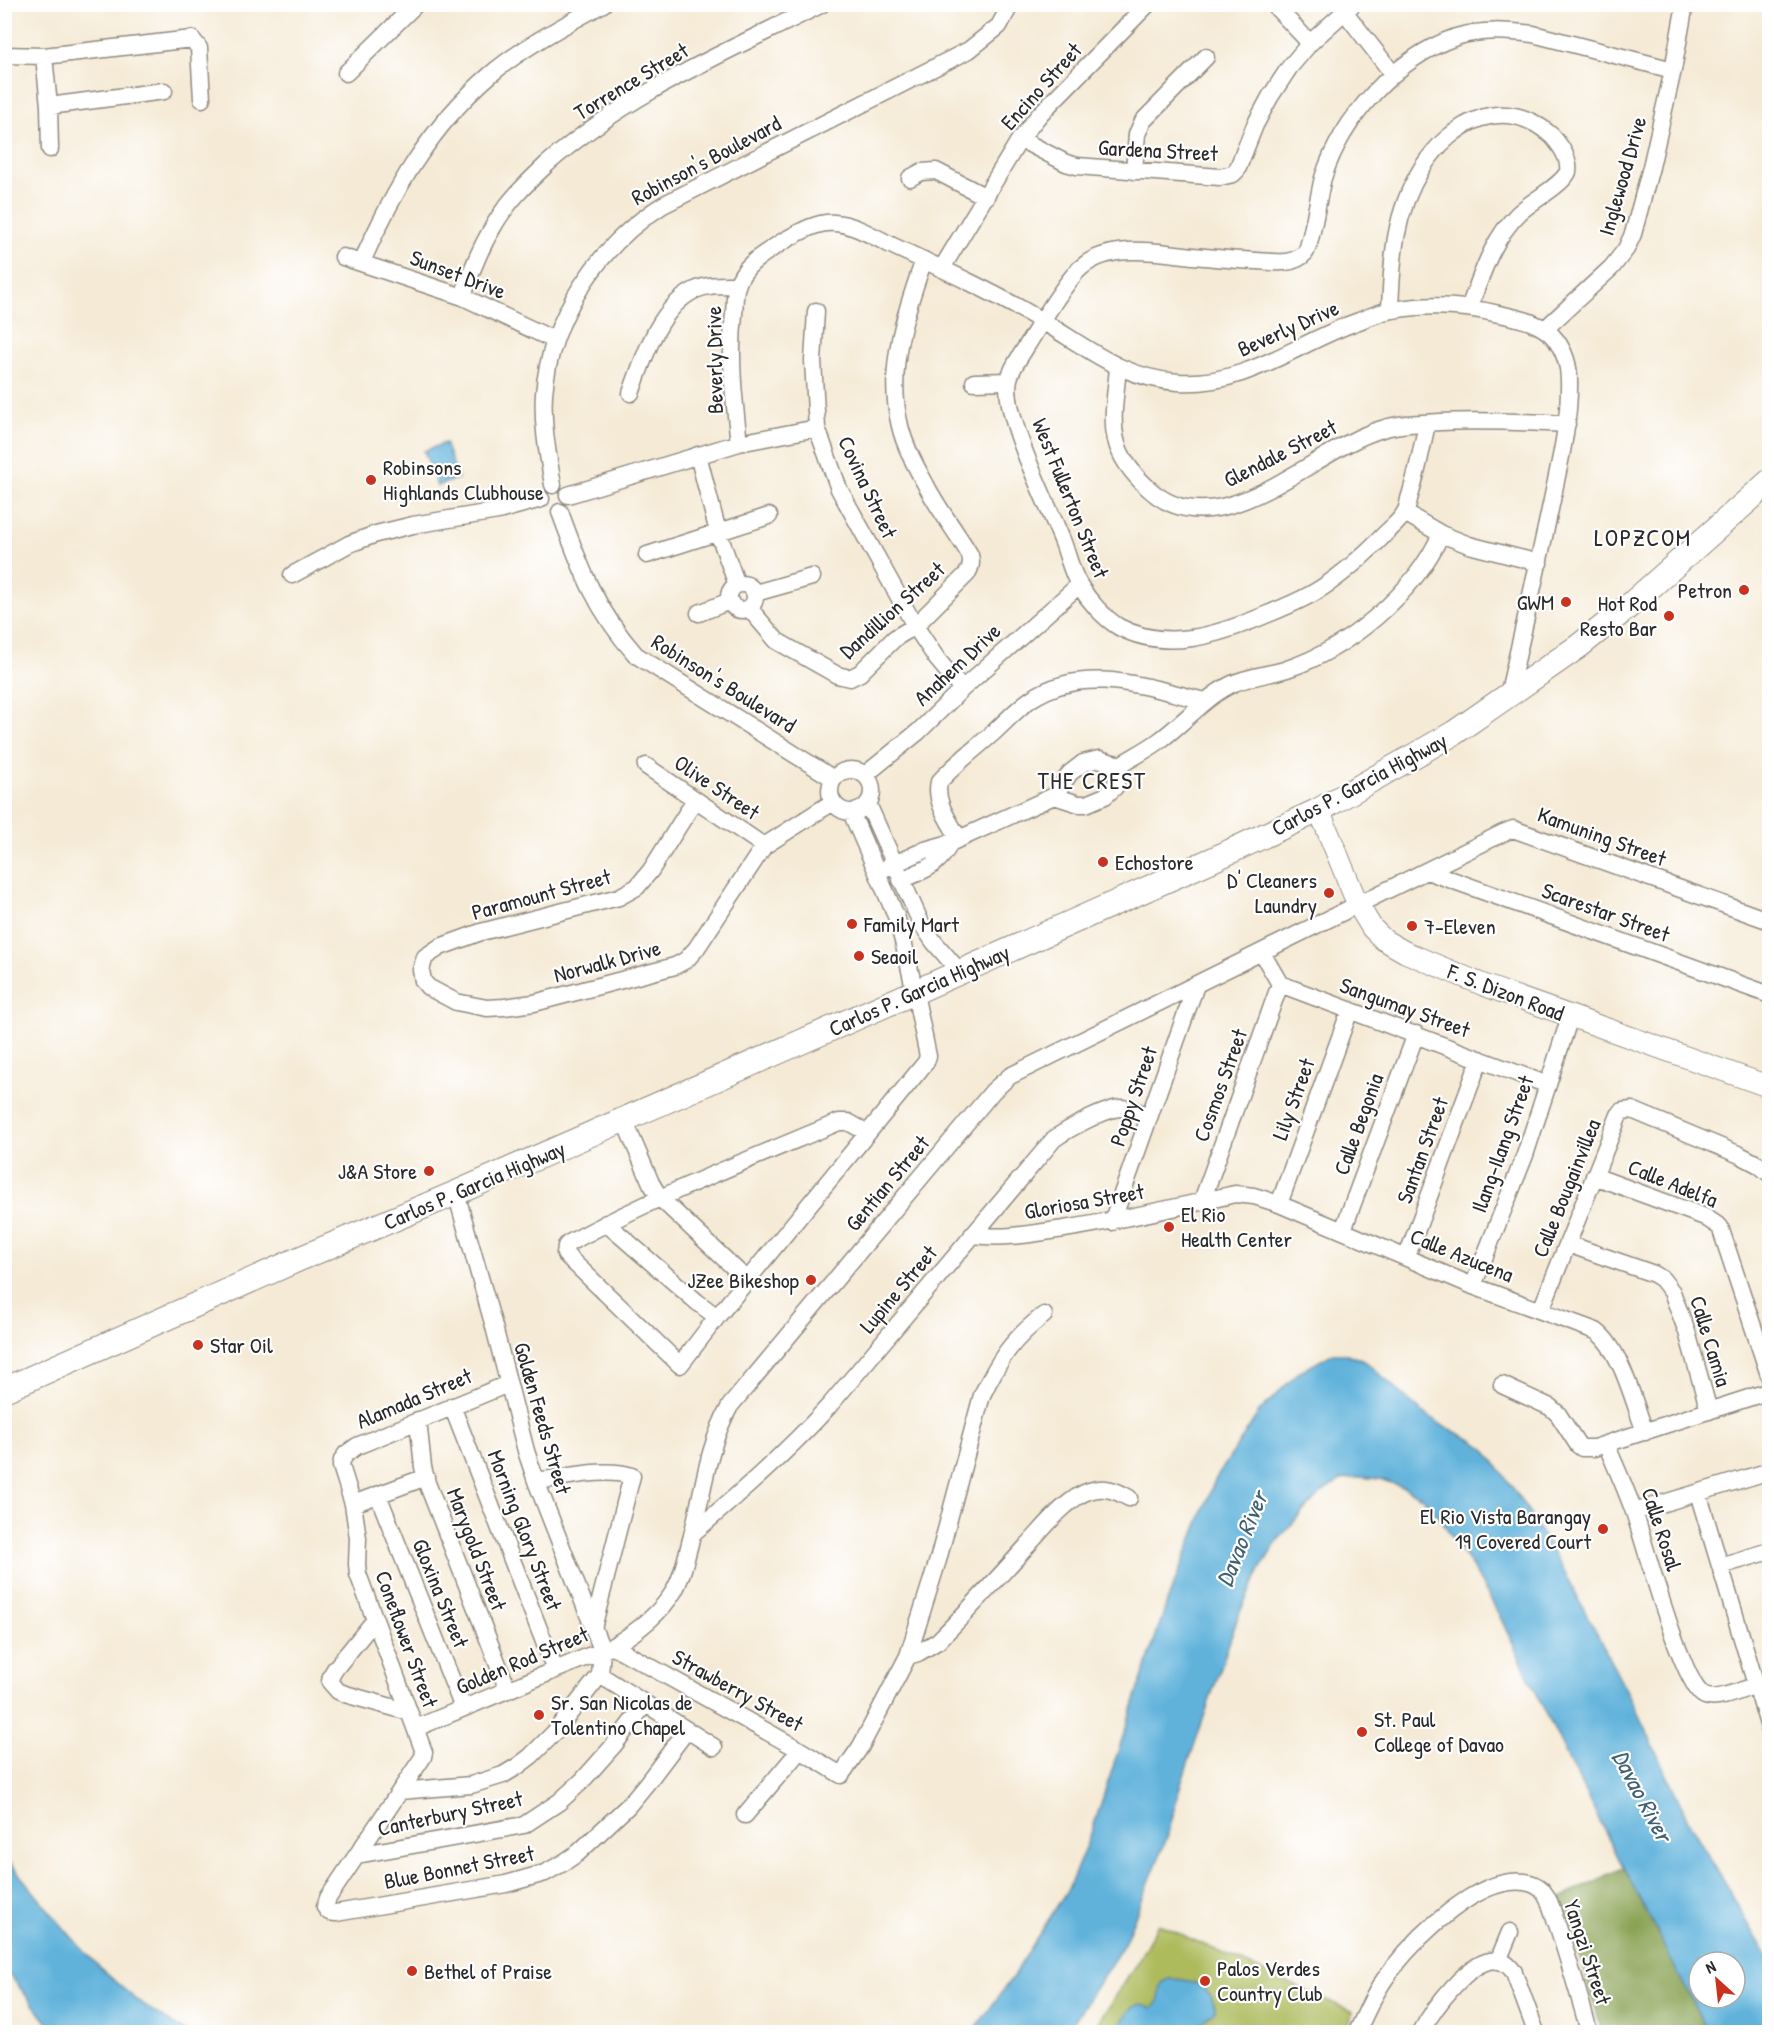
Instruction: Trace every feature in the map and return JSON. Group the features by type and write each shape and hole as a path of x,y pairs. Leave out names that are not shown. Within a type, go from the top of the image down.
{"highway":[{"name":"Carlos P. Garcia Highway","path":"4,1390 299,1259 456,1193 915,992 1319,810 1454,733 1579,646 1629,606 1770,481"}],"main road":[{"name":"F. S. Dizon Road","path":"1319,810 1358,905 1372,928 1384,940 1405,952 1465,978 1770,1087"}],"street":[{"path":"346,74 416,4"},
{"path":"362,262 383,214 406,173 431,137 457,107 491,74 514,57 603,4"},
{"name":"Torrence Street","path":"462,297 479,253 496,221 515,196 567,147 597,123 640,96 822,4"},
{"name":"Robinson's Boulevard","path":"553,486 544,426 544,392 554,340 570,307 596,265 627,231 663,205 969,50 999,26 1011,4"},
{"name":"Encino Street","path":"942,268 1020,139 1040,114 1148,4"},
{"path":"1273,4 1310,43"},
{"name":"Inglewood Drive","path":"1546,328 1612,267 1626,249 1651,167 1685,4"},
{"path":"1349,8 1393,74"},
{"name":"Gardena Street","path":"1020,139 1066,163 1077,166 1220,177 1233,174 1255,125 1289,68 1310,43 1349,8"},
{"path":"974,381 1008,381 1041,321 1076,272 1095,259 1118,251 1287,262 1302,256 1309,246 1324,174 1342,134 1362,107 1393,74 1428,50 1447,41 1486,31 1511,31 1533,34 1673,70"},
{"path":"4,55 44,56 192,39 199,48 202,99"},
{"path":"44,56 50,149"},
{"path":"1134,171 1137,134 1143,121 1206,57"},
{"path":"49,106 164,91"},
{"path":"1390,310 1393,252 1397,229 1411,189 1423,167 1447,138 1473,120 1490,114 1518,115 1544,129 1559,143 1567,159 1569,172 1560,182 1518,214 1501,234 1488,257 1469,308"},
{"path":"910,178 921,172 936,171 986,197"},
{"name":"Beverly Drive","path":"739,443 732,378 733,324 737,285 748,266 764,253 798,233 826,223 846,225 942,268 1041,321 1118,368 1152,378 1177,382 1200,382 1238,375 1344,326 1390,310 1433,307 1469,308 1504,314 1546,328"},
{"name":"Sunset Drive","path":"343,257 462,297 554,340"},
{"name":"Dandillion Street","path":"752,600 777,641 843,678 850,678 860,673 885,646 915,626 967,573 972,562 927,487 908,450 898,416 896,367 900,333 924,260"},
{"path":"632,393 647,347 666,316 684,297 695,290 706,287 737,285"},
{"path":"816,311 813,361 817,428"},
{"path":"1508,696 1539,563 1567,424 1569,378 1566,359 1558,342 1546,328"},
{"name":"Glendale Street","path":"1118,368 1113,421 1114,437 1119,451 1143,483 1159,499 1185,509 1199,511 1236,503 1364,436 1394,426 1483,420 1567,424"},
{"name":"West Fullerton Street","path":"1008,381 1021,444 1050,509 1079,585 1103,615 1120,627 1143,636 1170,640 1194,639 1249,622 1316,592 1341,574 1373,546 1405,513 1415,482 1427,423"},
{"name":"Covina Street","path":"568,495 739,443 817,428 839,489 915,626 937,659 962,689"},
{"path":"698,455 718,532 737,585"},
{"path":"553,486 564,488 568,495 569,503 560,512 549,512 543,506 541,499 545,490 553,486"},
{"path":"292,574 349,544 376,534 413,525 498,511 541,499"},
{"name":"Robinson's Boulevard","path":"560,512 594,597 616,634 636,655 834,779"},
{"path":"1405,513 1441,534 1470,545 1539,563"},
{"path":"647,555 769,516"},
{"path":"1054,796 1086,804 1105,796 1115,787 1120,765 1159,741 1206,701 1233,684 1288,669 1344,641 1369,624 1391,604 1411,581 1437,544 1441,534"},
{"path":"752,600 748,585 737,585 730,591 730,601 738,609 752,600 812,577"},
{"name":"Anahem Drive","path":"865,775 918,732 962,689 1079,585"},
{"path":"699,613 730,601"},
{"path":"954,841 940,802 937,790 939,783 1030,700 1072,681 1093,680 1115,681 1206,701"},
{"path":"877,872 925,850 954,841 1054,796 1070,773 1083,763 1099,759 1120,765"},
{"name":"Olive Street","path":"645,766 764,846"},
{"path":"851,770 865,775 872,787 872,796 868,804 860,810 851,812 841,810 833,802 830,788 834,779 842,772 851,770"},
{"name":"Paramount Street","path":"425,957 440,947 481,932 628,893 637,887 651,870 695,800"},
{"name":"Norwalk Drive","path":"425,957 421,975 428,987 456,1002 487,1008 534,1003 675,966 686,960 696,949 764,846 833,802"},
{"path":"868,804 913,908 934,942 960,972"},
{"path":"851,812 896,916 909,960 927,1060 868,1133 748,1281 717,1317 680,1365 565,1254 569,1243 606,1223 838,1122 848,1122 868,1133"},
{"name":"Kamuning Street","path":"1358,905 1513,829 1770,921"},
{"path":"901,880 933,866 954,841"},
{"name":"Scarestar Street","path":"1427,871 1770,995"},
{"name":"Gentian Street","path":"607,1648 638,1629 674,1591 680,1579 693,1533 712,1453 730,1406 998,1085 1017,1072 1358,905"},
{"path":"896,916 913,908"},
{"path":"1262,953 1280,984"},
{"name":"Sangumay Street","path":"1280,984 1548,1085"},
{"name":"Cosmos Street","path":"1203,1201 1280,984"},
{"name":"Poppy Street","path":"1112,1222 1196,985"},
{"name":"Lily Street","path":"1280,1204 1350,1010"},
{"name":"Ilang-Ilang Street","path":"1473,1286 1525,1155 1570,1017"},
{"name":"Calle Begonia","path":"1343,1230 1416,1034"},
{"name":"Santan Street","path":"1407,1256 1480,1059"},
{"name":"Lupine Street","path":"693,1533 759,1477 800,1438 1046,1147 1062,1133 1121,1107 1149,1116"},
{"name":"Calle Bougainvillea","path":"1541,1310 1622,1111 1632,1110 1740,1155 1770,1174"},
{"path":"624,1120 651,1183 660,1198 748,1281"},
{"name":"Calle Adelfa","path":"1594,1176 1705,1217 1720,1227 1770,1378"},
{"name":"Golden Feeds Street","path":"456,1193 536,1481 593,1628 607,1648"},
{"name":"Calle Azucena","path":"1203,1201 1235,1194 1280,1204 1407,1256 1473,1286 1585,1326 1603,1335 1618,1360 1645,1432"},
{"name":"Gloriosa Street","path":"972,1235 1008,1237 1112,1222 1203,1201"},
{"path":"606,1223 717,1317"},
{"name":"Calle Camia","path":"1568,1244 1654,1275 1668,1285 1687,1332 1709,1411"},
{"path":"908,1656 938,1560 982,1395 994,1371 1015,1340 1044,1315"},
{"name":"Alamada Street","path":"342,1460 357,1446 508,1384"},
{"path":"1502,1385 1550,1407 1558,1414 1582,1448 1594,1448 1770,1391"},
{"name":"Morning Glory Street","path":"452,1406 555,1670"},
{"name":"Marygold Street","path":"418,1420 426,1477 508,1690"},
{"name":"Calle Rosal","path":"1606,1444 1634,1512 1663,1606 1683,1659 1698,1690 1709,1698 1756,1685"},
{"name":"Coneflower Street","path":"325,1907 328,1898 423,1757 423,1746 358,1574 359,1545 353,1504 343,1476 342,1460"},
{"path":"1634,1512 1770,1471"},
{"path":"536,1481 597,1473 632,1476 593,1628"},
{"path":"353,1504 426,1477"},
{"path":"908,1656 928,1649 938,1641 1069,1504 1086,1492 1102,1488 1116,1491 1129,1498"},
{"path":"1698,1493 1770,1731"},
{"name":"Gloxina Street","path":"378,1495 463,1708"},
{"path":"1720,1566 1770,1551"},
{"path":"374,1621 335,1669 330,1682 338,1691 345,1694 409,1712"},
{"path":"400,1791 471,1785 503,1775 531,1756 554,1733 600,1675 607,1648"},
{"name":"Strawberry Street","path":"607,1648 800,1750 841,1775 861,1746 908,1656"},
{"name":"Golden Rod Street","path":"416,1728 607,1648"},
{"path":"600,1675 714,1747"},
{"name":"Canterbury Street","path":"357,1855 524,1825 552,1807 582,1782 645,1704"},
{"name":"Blue Bonnet Street","path":"325,1907 329,1912 336,1913 506,1884 545,1873 578,1852 628,1806 687,1730"},
{"path":"746,1815 800,1750"},
{"name":"Yangzi Street","path":"1357,2032 1377,1992 1412,1946 1459,1905 1485,1889 1510,1881 1533,1884 1541,1889 1549,1901 1575,1978 1589,2032"},
{"path":"1498,1961 1510,1932"},
{"path":"1421,2032 1437,2008 1463,1978 1488,1961 1507,1964 1514,1972 1536,2032"}],"green space":[{"path":"1624,1867 1687,1991 1687,2010 1697,2010 1708,2032 1602,2032 1561,1898"},
{"name":"Palos Verdes Country Club","path":"1158,1924 1353,2012 1344,2032 1093,2032"}],"water":[{"path":"445,443 458,478 437,486 424,451"},
{"name":"Davao River","path":"1332,1354 1347,1354 1366,1362 1420,1410 1486,1450 1557,1558 1634,1705 1691,1826 1769,1959 1769,2032 1708,2032 1697,2010 1747,2010 1747,1950 1687,1950 1687,1991 1569,1761 1498,1613 1474,1570 1423,1498 1405,1488 1380,1479 1360,1477 1341,1480 1323,1492 1278,1540 1261,1568 1239,1614 1179,1790 1168,1835 1124,1944 1067,2032 973,2032 1014,1975 1069,1887 1092,1831 1167,1602 1215,1480 1259,1412 1298,1373"},
{"path":"4,1856 65,1929 114,1981 138,2001 185,2032 55,2032 5,1969"},
{"path":"1169,1979 1193,1982 1206,1990 1214,2003 1214,2012 1185,2032 1116,2032 1132,2008 1140,2005 1151,2008 1155,2005 1159,2000 1162,1983"}],"place":[{"name":"Robinsons Highlands Clubhouse","path":"371,480"},
{"name":"Petron","path":"1744,590"},
{"name":"GWM","path":"1566,602"},
{"name":"Hot Rod Resto Bar","path":"1669,616"},
{"name":"Echostore","path":"1103,862"},
{"name":"D' Cleaners Laundry","path":"1329,893"},
{"name":"Family Mart","path":"852,924"},
{"name":"7-Eleven","path":"1412,926"},
{"name":"Seaoil","path":"859,956"},
{"name":"J&A Store","path":"429,1171"},
{"name":"El Rio Health Center","path":"1169,1227"},
{"name":"JZee Bikeshop","path":"811,1280"},
{"name":"Star Oil","path":"198,1345"},
{"name":"El Rio Vista Barangay 19 Covered Court","path":"1603,1529"},
{"name":"Sr. San Nicolas de Tolentino Chapel","path":"539,1715"},
{"name":"St. Paul College of Davao","path":"1362,1732"},
{"name":"Bethel of Praise","path":"412,1971"},
{"name":"Palos Verdes Country Club","path":"1205,1981"}],"district":[{"name":"LOPZCOM","path":"1643,538"},
{"name":"THE CREST","path":"1092,781"}]}
